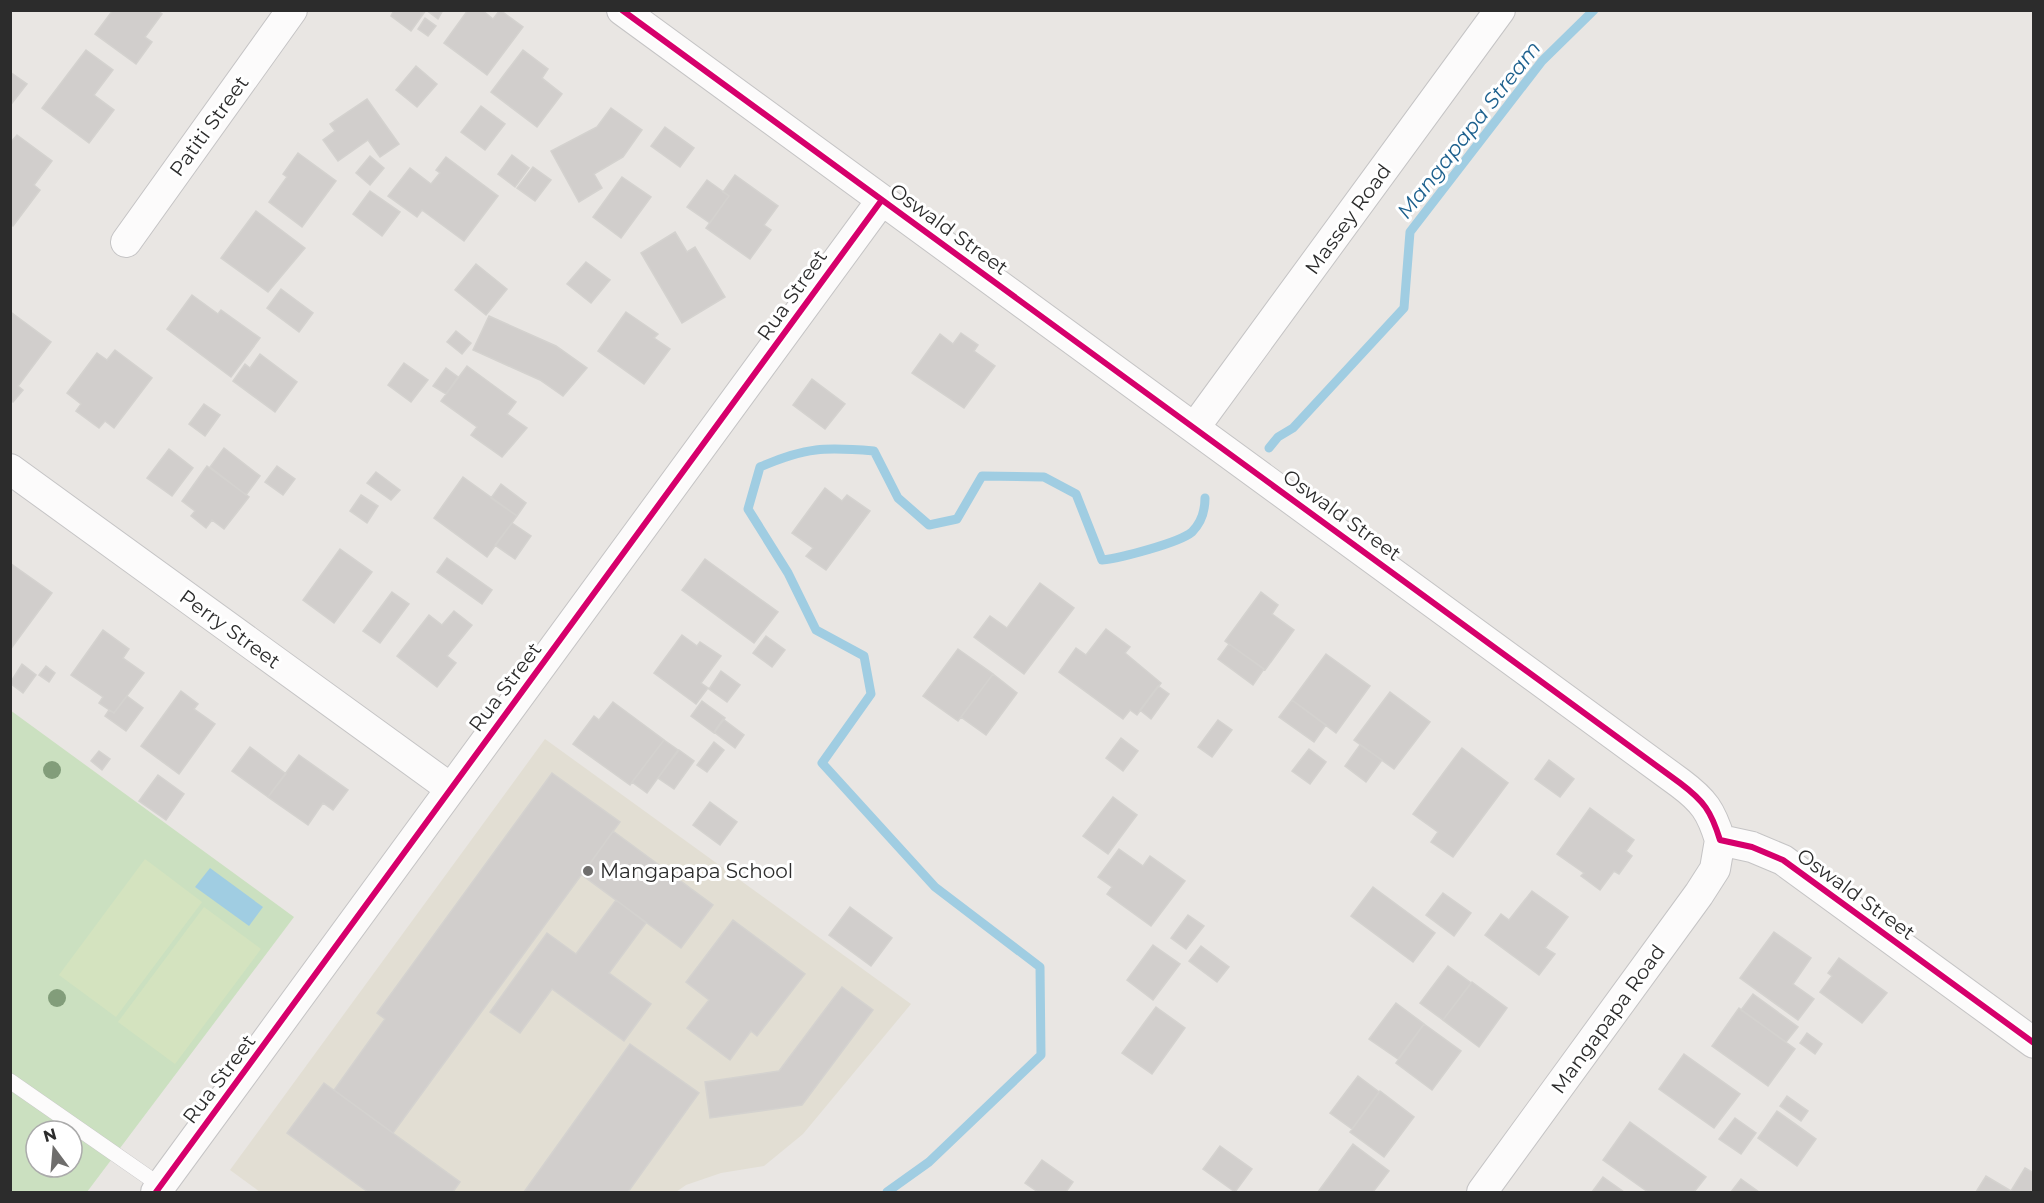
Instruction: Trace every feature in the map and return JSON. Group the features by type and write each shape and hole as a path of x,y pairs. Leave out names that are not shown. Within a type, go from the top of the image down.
{"street":[{"name":"Patiti Street","path":"126,242 292,10"},
{"name":"Oswald Street","path":"622,10 881,201 1196,427 1703,801 1714,821 1720,840 1752,847 1783,860 2034,1043"},
{"name":"Massey Road","path":"1196,427 1500,10"},
{"name":"Rua Street","path":"158,1189 331,956 450,788 767,360 881,201"},
{"name":"Perry Street","path":"10,469 450,788"},
{"name":"Mangapapa Road","path":"1482,1192 1699,894 1715,869 1720,840"}],"lane":[{"path":"11,1082 158,1189"}],"shaded area":[{"name":"Mangapapa School","path":"545,739 911,1004 803,1134 764,1166 721,1173 686,1185 676,1192 260,1192 230,1170"}],"green space":[{"path":"10,710 294,917 87,1192 11,1192"},
{"path":"145,859 202,902 116,1017 59,975"},
{"path":"204,907 261,949 175,1064 118,1022"}],"water":[{"path":"210,868 263,907 249,926 195,887"}],"building":[{"path":"113,10 157,10 162,14 145,37 152,42 136,64 95,34"},
{"path":"394,10 426,10 411,31 391,16"},
{"path":"426,10 443,10 438,19"},
{"path":"468,10 482,10 493,19 500,10 523,27 487,75 444,43"},
{"path":"425,18 436,26 428,36 418,29"},
{"path":"86,50 113,70 94,95 114,110 89,143 42,108"},
{"path":"523,50 548,69 542,78 562,94 537,127 491,92"},
{"path":"416,66 437,84 417,107 396,90"},
{"path":"10,72 27,84 12,103 10,101"},
{"path":"367,99 399,144 380,157 368,140 338,161 323,140 335,131 330,124"},
{"path":"481,106 505,124 485,150 461,132"},
{"path":"611,108 642,130 623,157 594,174 602,188 579,202 551,151 597,127"},
{"path":"665,127 694,148 680,167 651,146"},
{"path":"17,135 52,161 34,185 40,190 13,226 10,224 10,143"},
{"path":"298,153 336,181 302,227 269,202 287,177 283,174"},
{"path":"512,155 529,168 515,187 498,174"},
{"path":"370,156 384,168 370,185 356,173"},
{"path":"446,157 498,196 464,241 422,210 417,217 388,196 410,168 431,184 440,173 436,170"},
{"path":"533,167 551,180 535,201 517,188"},
{"path":"735,175 778,206 764,225 771,230 750,259 706,228 729,196 723,192"},
{"path":"622,177 651,197 621,238 593,217"},
{"path":"707,180 729,196 710,223 687,207"},
{"path":"370,191 400,212 382,236 353,214"},
{"path":"256,211 305,248 268,292 221,258"},
{"path":"675,232 687,252 695,247 725,297 682,323 641,253"},
{"path":"586,262 610,280 591,303 567,284"},
{"path":"476,264 507,289 486,315 455,290"},
{"path":"281,289 313,313 299,332 267,308"},
{"path":"192,295 218,314 221,310 260,338 231,377 167,329"},
{"path":"626,312 658,334 654,338 670,349 644,384 598,351"},
{"path":"12,313 51,342 18,386 23,390 13,402 10,400"},
{"path":"489,316 556,346 587,368 563,396 540,380 473,350"},
{"path":"456,331 471,343 462,354 447,342"},
{"path":"961,333 978,345 974,351 995,366 964,408 912,373 940,334 953,344"},
{"path":"115,350 152,378 114,428 105,421 99,428 76,411 81,404 67,393 97,353 107,360"},
{"path":"260,354 297,382 275,412 233,381 245,364 250,368"},
{"path":"404,363 428,380 411,402 388,385"},
{"path":"467,366 516,402 507,414 527,428 502,457 471,435 477,427 441,401"},
{"path":"446,368 458,377 446,394 433,386"},
{"path":"812,379 845,404 825,429 793,405"},
{"path":"204,404 220,415 205,436 189,424"},
{"path":"224,448 260,476 246,495 210,467"},
{"path":"169,449 193,468 172,496 147,478"},
{"path":"207,466 249,497 224,529 212,520 206,528 191,516 195,511 182,501"},
{"path":"277,466 295,479 283,495 265,482"},
{"path":"376,472 400,490 391,500 367,483"},
{"path":"463,477 517,516 487,557 434,518"},
{"path":"501,484 526,503 517,516 491,498"},
{"path":"825,488 842,501 847,495 870,511 826,570 806,556 813,548 792,533"},
{"path":"361,495 378,506 367,523 350,511"},
{"path":"512,523 531,536 515,559 495,545"},
{"path":"340,549 372,572 334,623 303,600"},
{"path":"447,558 492,590 482,604 437,572"},
{"path":"705,559 778,612 754,643 682,590"},
{"path":"10,563 52,593 10,650"},
{"path":"1040,583 1074,608 1024,674 974,637 990,616 1007,628"},
{"path":"392,592 409,604 380,643 363,631"},
{"path":"1261,592 1278,605 1272,614 1294,630 1265,670 1225,641"},
{"path":"454,611 472,625 447,656 456,663 437,687 397,656 429,615 442,625"},
{"path":"1106,629 1130,647 1125,653 1161,683 1137,715 1130,710 1123,719 1059,672 1076,648 1086,655"},
{"path":"103,630 129,649 123,658 144,673 114,713 99,703 103,697 71,675"},
{"path":"682,635 697,646 700,642 721,656 701,683 708,688 696,704 654,673"},
{"path":"766,636 785,650 772,667 753,653"},
{"path":"1229,644 1264,669 1253,685 1218,659"},
{"path":"958,649 993,674 958,721 923,696"},
{"path":"1326,654 1370,686 1336,733 1292,700"},
{"path":"22,664 36,675 23,693 10,683"},
{"path":"46,666 55,673 49,682 39,675"},
{"path":"721,671 740,685 727,702 709,689"},
{"path":"993,674 1017,693 986,735 961,717"},
{"path":"1158,686 1169,694 1151,719 1140,710"},
{"path":"181,691 198,704 194,709 215,724 179,774 141,746"},
{"path":"1390,692 1430,722 1394,769 1354,740"},
{"path":"127,696 143,708 126,731 105,716 109,710 114,713"},
{"path":"1292,700 1326,725 1314,742 1279,717"},
{"path":"702,701 725,718 714,733 691,716"},
{"path":"613,702 664,740 630,785 573,744 594,716 599,720"},
{"path":"723,719 744,735 735,748 714,732"},
{"path":"1218,720 1232,730 1212,757 1198,747"},
{"path":"1121,738 1138,751 1123,771 1106,758"},
{"path":"664,740 678,750 647,793 632,782"},
{"path":"714,742 724,750 707,772 697,765"},
{"path":"1360,745 1382,760 1366,782 1345,766"},
{"path":"250,747 286,774 268,797 232,771"},
{"path":"1462,748 1508,783 1453,857 1431,842 1438,832 1413,814"},
{"path":"1309,749 1326,762 1310,784 1292,771"},
{"path":"679,750 694,761 674,789 658,778"},
{"path":"99,751 110,759 102,770 91,761"},
{"path":"299,755 348,790 333,810 323,803 308,825 268,797"},
{"path":"1549,760 1574,779 1560,797 1535,779"},
{"path":"552,773 620,822 393,1133 334,1090 385,1019 377,1013"},
{"path":"158,775 184,794 166,820 139,801"},
{"path":"1113,797 1137,815 1108,854 1083,836"},
{"path":"710,802 737,822 720,845 693,825"},
{"path":"1590,808 1634,840 1626,851 1632,856 1619,874 1614,871 1600,890 1581,876 1584,873 1557,854"},
{"path":"613,831 713,905 681,948 582,875"},
{"path":"1119,849 1143,866 1150,856 1185,881 1151,926 1107,894 1112,887 1098,877"},
{"path":"1373,887 1435,933 1413,962 1351,916"},
{"path":"1532,891 1568,917 1545,948 1555,954 1539,975 1485,935 1501,914 1509,920"},
{"path":"1443,893 1471,913 1454,936 1426,915"},
{"path":"616,900 646,923 609,973 651,1004 624,1041 552,989 520,1033 490,1012 547,933 576,954"},
{"path":"850,907 892,938 871,966 829,935"},
{"path":"1188,915 1204,926 1186,949 1171,938"},
{"path":"733,920 805,974 757,1036 751,1031 730,1060 687,1028 709,1000 686,982"},
{"path":"1774,932 1811,958 1793,984 1814,999 1798,1020 1740,978"},
{"path":"1153,945 1180,964 1153,1000 1127,980"},
{"path":"1201,946 1229,967 1217,982 1189,961"},
{"path":"1839,958 1887,993 1862,1023 1820,992 1832,976 1828,973"},
{"path":"1448,966 1471,983 1443,1020 1420,1003"},
{"path":"1472,982 1507,1008 1479,1047 1443,1020"},
{"path":"842,987 873,1010 802,1105 710,1118 705,1082 779,1071"},
{"path":"1753,994 1798,1027 1786,1042 1741,1010"},
{"path":"1396,1003 1424,1024 1398,1059 1369,1039"},
{"path":"1156,1007 1185,1028 1152,1074 1122,1053"},
{"path":"1739,1008 1795,1049 1768,1086 1712,1046"},
{"path":"1424,1024 1461,1051 1432,1090 1396,1063"},
{"path":"1807,1033 1822,1044 1815,1054 1800,1043"},
{"path":"630,1044 699,1093 628,1192 524,1192"},
{"path":"1684,1054 1740,1094 1714,1128 1659,1089"},
{"path":"1358,1076 1379,1092 1352,1129 1330,1113"},
{"path":"324,1083 460,1182 453,1192 368,1192 287,1133"},
{"path":"1380,1091 1414,1117 1384,1157 1350,1132"},
{"path":"1787,1096 1808,1111 1801,1121 1780,1106"},
{"path":"1777,1111 1816,1139 1797,1166 1758,1138"},
{"path":"1735,1118 1756,1133 1741,1154 1719,1139"},
{"path":"1630,1122 1706,1177 1694,1192 1648,1192 1603,1160"},
{"path":"1353,1144 1389,1171 1373,1192 1318,1192"},
{"path":"1220,1146 1252,1169 1235,1192 1203,1169"},
{"path":"1042,1160 1073,1182 1066,1192 1038,1192 1025,1183"},
{"path":"2025,1168 2034,1173 2034,1192 1976,1192 1986,1176 2011,1191"},
{"path":"1603,1177 1624,1192 1592,1192"},
{"path":"1741,1179 1759,1192 1731,1192"}],"waterway":[{"name":"Mangapapa Stream","path":"1269,448 1278,437 1293,428 1404,308 1410,232 1542,61 1594,10"},
{"name":"Mangapapa Stream","path":"887,1192 929,1162 1041,1055 1040,967 935,887 822,763 871,694 864,656 816,630 788,573 748,509 760,467 776,460 816,450 874,451 898,498 929,525 957,519 982,476 1044,477 1076,494 1102,560 1175,541 1192,532 1200,520 1205,498"}],"cycle path":[{"path":"622,10 1680,783 1706,807 1720,840 1752,847 1783,860 2034,1043"},
{"path":"156,1192 881,201"}],"place":[{"name":"Mangapapa School","path":"588,871"}]}
